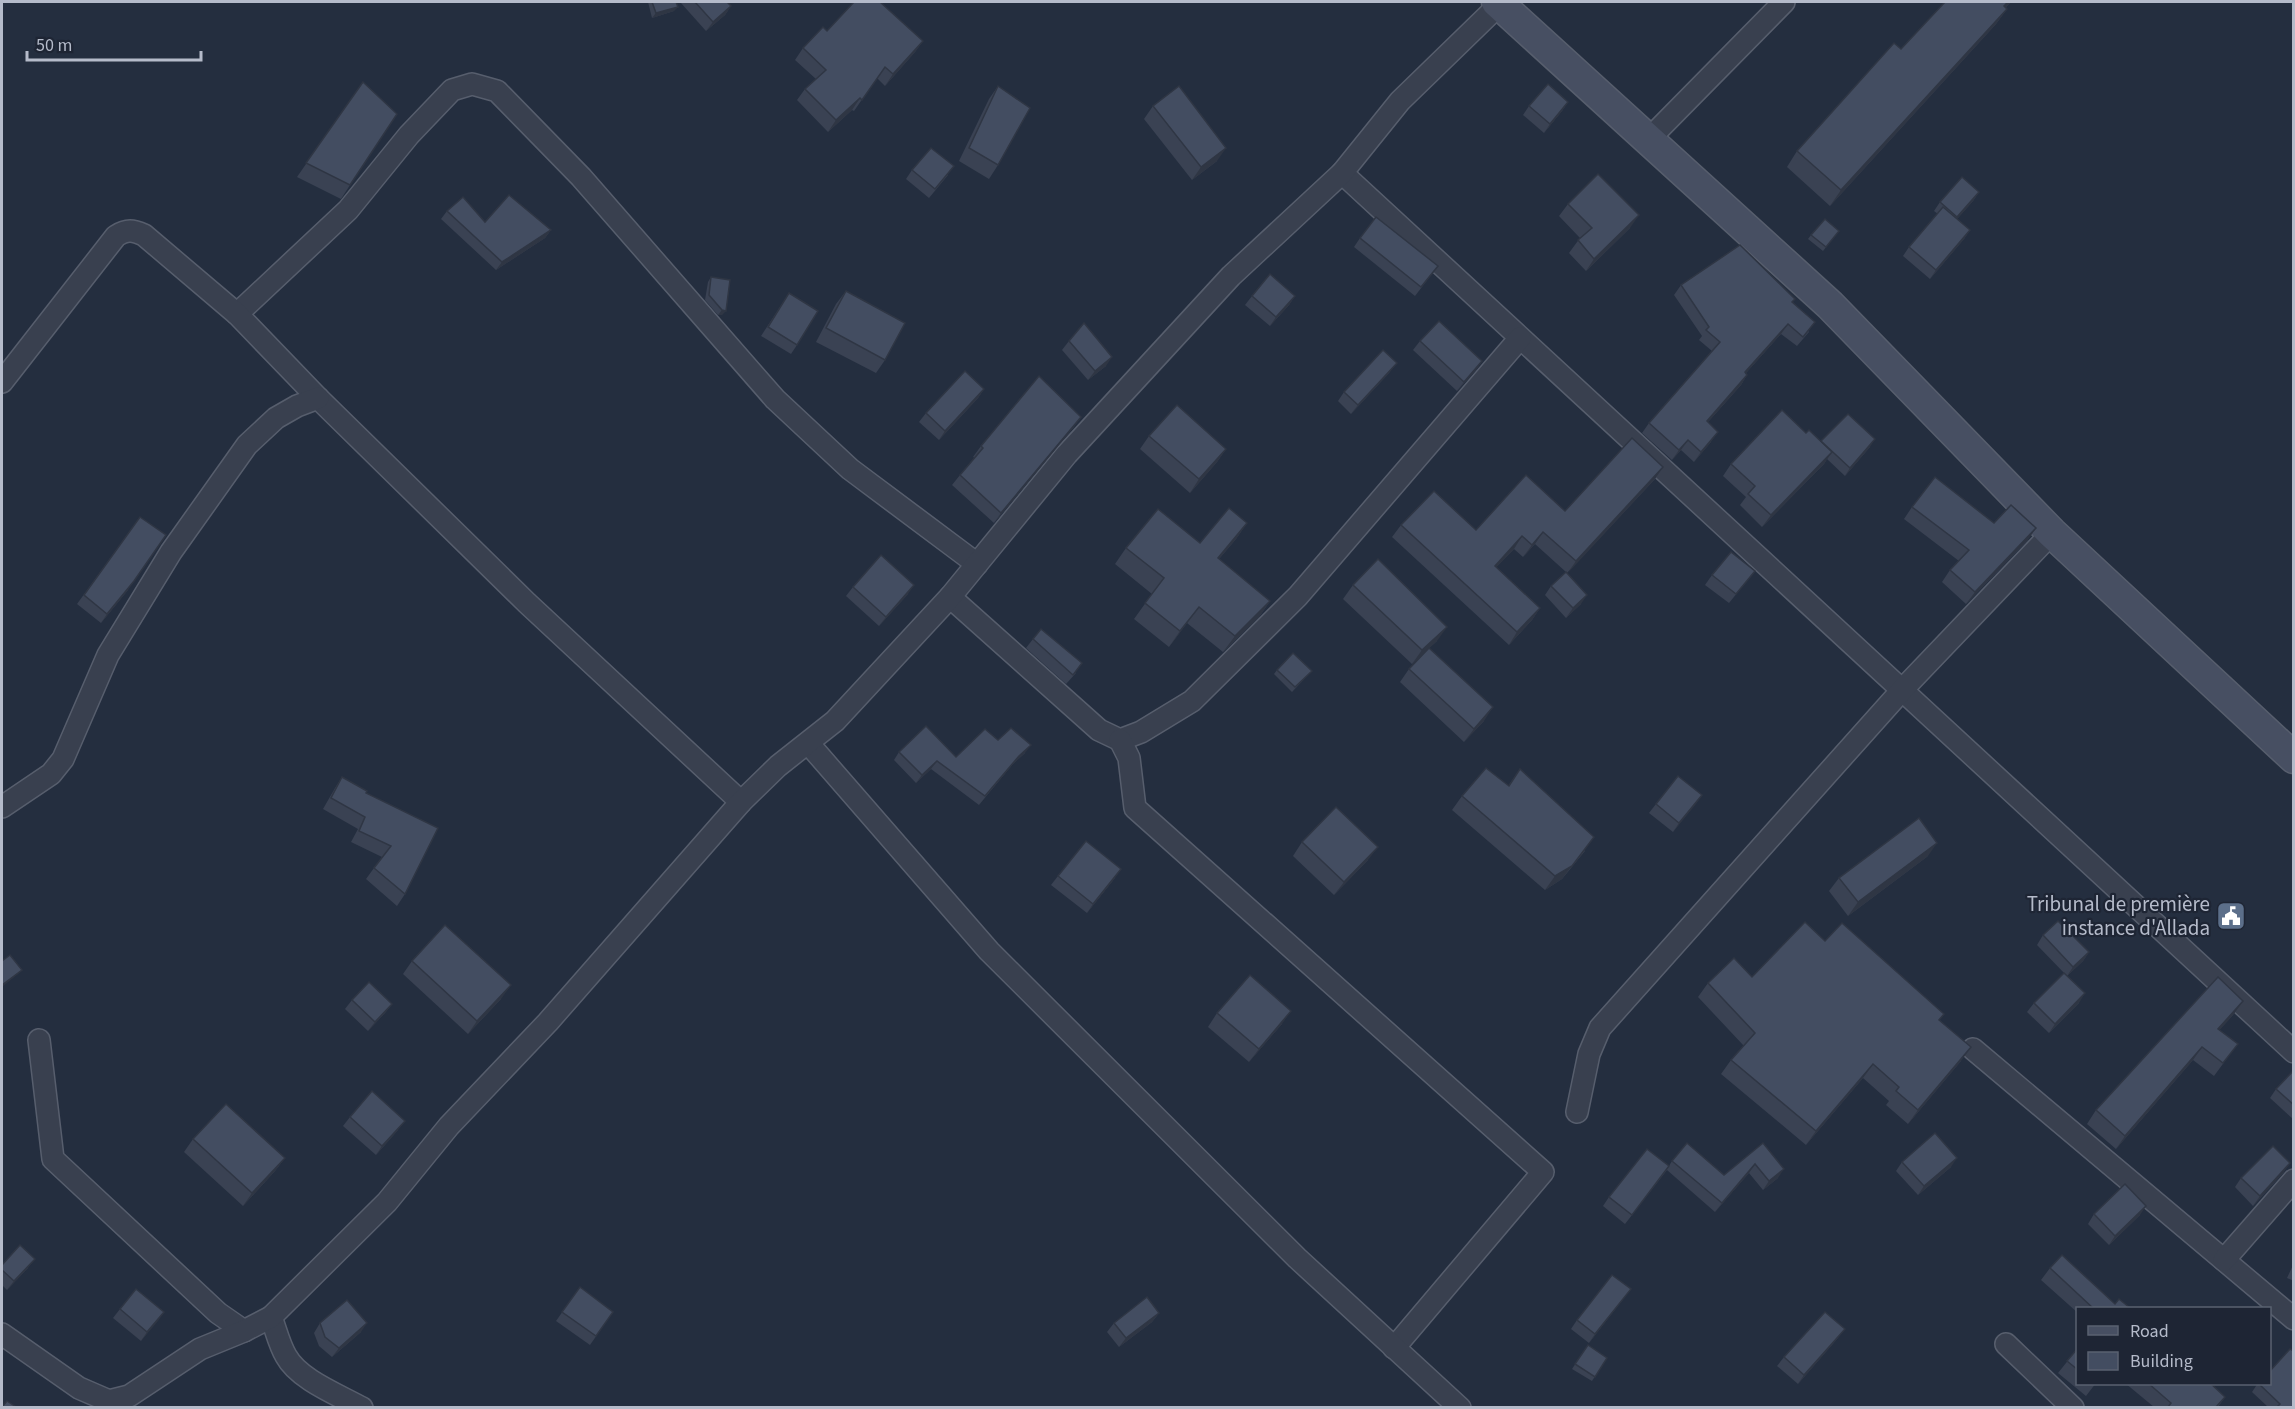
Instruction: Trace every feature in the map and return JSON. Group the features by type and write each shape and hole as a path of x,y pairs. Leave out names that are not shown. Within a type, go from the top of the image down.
{"main road":[{"path":"1500,2 1830,305 2052,533 2294,758"}],"street":[{"path":"2,1334 79,1389 109,1401 129,1396 200,1349 271,1317 387,1202 449,1126 548,1022 741,802 777,766 835,721 950,597 1067,454 1231,276 1342,173 1400,101 1500,2"},
{"path":"1649,139 1784,2"},
{"path":"237,314 348,210 409,135 452,90 472,84 497,91 581,177 775,399 850,469 977,564"},
{"path":"1342,173 2294,1052"},
{"path":"2,382 116,236 123,231 133,230 144,235 237,314 318,398 527,603 741,802"},
{"path":"1120,740 1141,732 1192,701 1298,596 1520,338"},
{"path":"6,797 51,774 63,759 113,646 171,552 247,445 276,418 297,406 318,398"},
{"path":"1577,1112 1589,1054 1600,1028 1902,690 2052,533"},
{"path":"950,597 1099,730 1120,740 1129,758 1134,808 1543,1172 1394,1348"},
{"path":"808,743 989,951 1297,1258 1460,1407"},
{"path":"39,1041 53,1159 218,1313 244,1331"},
{"path":"1973,1049 2294,1319"},
{"path":"2224,1260 2294,1180"},
{"path":"271,1317 285,1355 293,1367 325,1388 362,1407"},
{"path":"2006,1344 2073,1407"}],"building":[{"path":"652,2 676,2 678,7 656,13"},
{"path":"695,2 727,2 731,6 713,22"},
{"path":"854,2 880,2 923,41 893,74 885,67 862,100 860,98 836,120 805,89 826,70 803,48 823,27 827,31"},
{"path":"1945,2 2008,2 2004,6 2007,9 1841,190 1797,151 1894,43 1901,49"},
{"path":"363,82 397,114 350,185 306,163"},
{"path":"1548,84 1568,102 1550,124 1529,106"},
{"path":"998,86 1030,108 998,165 969,148"},
{"path":"1179,86 1226,148 1201,167 1153,106"},
{"path":"931,148 954,166 935,189 912,170"},
{"path":"1598,174 1639,215 1594,259 1578,240 1592,228 1568,204"},
{"path":"1962,177 1979,192 1957,217 1940,202"},
{"path":"509,195 551,230 502,262 447,211 463,197 485,222"},
{"path":"1943,207 1970,230 1936,270 1909,247"},
{"path":"1376,217 1438,266 1421,287 1360,238"},
{"path":"1825,219 1839,231 1826,247 1811,235"},
{"path":"1740,245 1795,299 1792,302 1815,322 1803,337 1788,324 1745,372 1747,375 1707,421 1718,432 1701,452 1688,440 1679,450 1649,423 1720,342 1706,330 1709,327 1681,285"},
{"path":"1270,274 1295,296 1276,317 1252,296"},
{"path":"711,277 730,280 726,311 722,310 709,295"},
{"path":"846,291 905,323 885,360 826,328"},
{"path":"789,293 818,311 797,345 768,327"},
{"path":"1439,321 1482,361 1464,382 1420,341"},
{"path":"1084,323 1112,357 1095,371 1069,341"},
{"path":"1383,350 1397,363 1358,405 1344,392"},
{"path":"965,371 984,389 945,431 926,413"},
{"path":"1039,376 1081,417 1001,513 960,475"},
{"path":"1177,405 1226,449 1199,479 1149,436"},
{"path":"1782,410 1806,433 1809,430 1832,452 1771,515 1748,494 1755,486 1731,464"},
{"path":"1848,414 1875,439 1850,468 1821,441"},
{"path":"1632,438 1663,467 1576,561 1543,532 1532,545 1522,536 1495,566 1540,608 1517,632 1401,525 1434,491 1476,530 1526,475 1565,511"},
{"path":"1935,477 1994,523 2011,505 2036,528 1975,592 1950,570 1969,550 1912,507"},
{"path":"1229,508 1247,523 1218,558 1270,601 1235,636 1199,607 1180,631 1145,603 1164,578 1126,548 1158,509 1200,543"},
{"path":"140,517 166,535 134,581 107,614 84,595"},
{"path":"1731,552 1755,571 1736,594 1712,575"},
{"path":"881,555 914,585 886,617 853,587"},
{"path":"1378,559 1447,627 1422,650 1353,585"},
{"path":"1566,572 1587,595 1573,608 1551,586"},
{"path":"1041,629 1082,663 1073,675 1033,639"},
{"path":"1429,648 1493,707 1474,729 1409,669"},
{"path":"1293,653 1312,671 1295,687 1277,670"},
{"path":"926,726 956,757 985,729 998,740 1011,728 1031,745 985,796 937,761 922,775 899,752"},
{"path":"1486,768 1509,786 1520,769 1594,837 1572,866 1555,876 1462,796"},
{"path":"1678,776 1702,795 1679,823 1656,804"},
{"path":"342,777 367,791 366,793 438,828 405,894 374,868 391,846 359,831 365,817 331,798"},
{"path":"1336,807 1378,847 1344,882 1302,842"},
{"path":"1919,818 1937,843 1858,902 1839,878"},
{"path":"1086,841 1121,869 1093,904 1058,876"},
{"path":"2058,921 2089,952 2073,967 2043,935"},
{"path":"1805,922 1825,941 1842,923 1944,1014 1939,1020 1971,1047 1918,1110 1896,1091 1899,1087 1873,1064 1816,1131 1731,1060 1755,1033 1708,983 1734,958 1752,977"},
{"path":"445,925 511,985 477,1021 412,961"},
{"path":"10,955 22,970 2,985 2,961"},
{"path":"2064,973 2085,993 2055,1024 2034,1003"},
{"path":"1250,975 1291,1011 1259,1049 1217,1013"},
{"path":"2218,977 2243,1001 2218,1029 2238,1044 2223,1063 2202,1047 2125,1136 2096,1110"},
{"path":"369,982 392,1004 375,1022 352,1000"},
{"path":"2294,1070 2294,1105 2276,1089"},
{"path":"372,1091 405,1121 382,1146 350,1117"},
{"path":"226,1104 285,1158 252,1193 193,1139"},
{"path":"1935,1133 1957,1158 1924,1186 1902,1162"},
{"path":"1687,1143 1724,1175 1763,1143 1784,1169 1769,1181 1755,1164 1722,1203 1672,1161"},
{"path":"2273,1146 2290,1163 2260,1196 2241,1178"},
{"path":"1647,1149 1669,1166 1632,1215 1609,1197"},
{"path":"2125,1184 2146,1206 2115,1236 2094,1214"},
{"path":"20,1245 35,1259 14,1281 2,1270 2,1265"},
{"path":"2062,1255 2115,1304 2119,1299 2129,1307 2092,1307 2050,1268"},
{"path":"1612,1275 1631,1289 1595,1334 1577,1320"},
{"path":"580,1287 613,1312 596,1336 562,1312"},
{"path":"136,1289 164,1312 147,1332 120,1309"},
{"path":"1147,1297 1159,1313 1126,1338 1114,1323"},
{"path":"347,1300 367,1323 339,1348 325,1337 320,1323"},
{"path":"1825,1312 1845,1329 1804,1375 1784,1357"},
{"path":"1588,1345 1607,1358 1595,1377 1575,1364"},
{"path":"2290,1349 2294,1351 2294,1407 2277,1407 2280,1404 2260,1385 2271,1385 2271,1370"},
{"path":"2076,1350 2076,1368 2067,1361"},
{"path":"2150,1385 2212,1385 2225,1397 2216,1407 2168,1407 2171,1403"},
{"path":"7,1401 16,1407 2,1407"}],"place":[{"name":"Tribunal de première instance d'Allada","path":"2231,916"}]}
